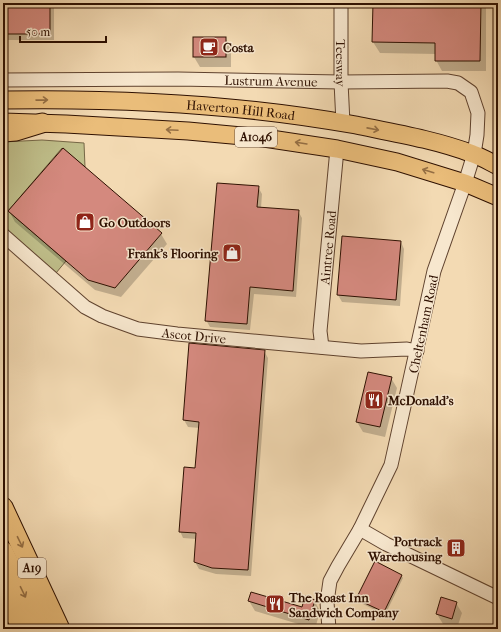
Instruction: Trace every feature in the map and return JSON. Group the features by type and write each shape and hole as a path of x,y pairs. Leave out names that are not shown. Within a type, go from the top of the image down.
{"highway":[{"name":"A1046","path":"3,132 16,131 42,123"},
{"name":"A19","path":"3,507 60,629"},
{"name":"A19","path":"5,554 41,629"},
{"name":"A19","path":"3,588 22,629"}],"main road":[{"name":"Haverton Hill Road","path":"3,100 176,104 264,112 343,123 426,140 474,154"},
{"name":"Haverton Hill Road","path":"3,122 188,131 264,138 337,149 397,162 465,183"},
{"name":"A1046","path":"474,154 498,166"},
{"name":"A1046","path":"465,183 498,197"}],"street":[{"name":"Teesway","path":"341,3 341,82 343,123"},
{"name":"Lustrum Avenue","path":"3,80 178,79 458,83 471,92 478,113 474,154"},
{"name":"Aintree Road","path":"322,347 320,331 337,149"},
{"name":"Cheltenham Road","path":"329,629 327,602 330,581 360,529 391,465 434,271 474,154"},
{"name":"Ascot Drive","path":"3,235 85,307 121,324 138,329 361,351 407,349 417,351"},
{"path":"360,529 386,544 498,598"}],"shaded area":[{"path":"42,140 84,143 85,167 62,148 8,211 66,261 56,273 3,229 3,142"}],"building":[{"path":"3,3 50,3 50,34 3,34"},
{"path":"373,3 481,3 480,61 435,61 435,43 372,42"},
{"name":"Costa","path":"193,37 226,37 226,57 193,57"},
{"name":"Go Outdoors","path":"63,148 162,233 115,288 88,280 8,211"},
{"name":"Frank's Flooring","path":"217,183 259,186 257,207 299,210 293,291 250,287 247,324 205,321"},
{"path":"342,236 401,241 396,300 337,295"},
{"path":"189,343 265,350 248,570 212,568 194,562 196,533 179,532 184,467 195,468 199,422 183,420"},
{"name":"McDonald's","path":"368,372 392,377 380,427 356,422"},
{"path":"375,561 402,575 384,612 356,599"},
{"name":"The Roast Inn Sandwich Company","path":"251,592 302,607 305,596 315,600 309,620 248,601"},
{"path":"441,597 457,602 452,619 436,614"}],"place":[{"name":"Costa","path":"209,47"},
{"name":"Go Outdoors","path":"85,222"},
{"name":"Frank's Flooring","path":"232,253"},
{"name":"McDonald's","path":"374,400"},
{"name":"Portrack Warehousing","path":"456,548"},
{"name":"The Roast Inn Sandwich Company","path":"275,604"}]}
